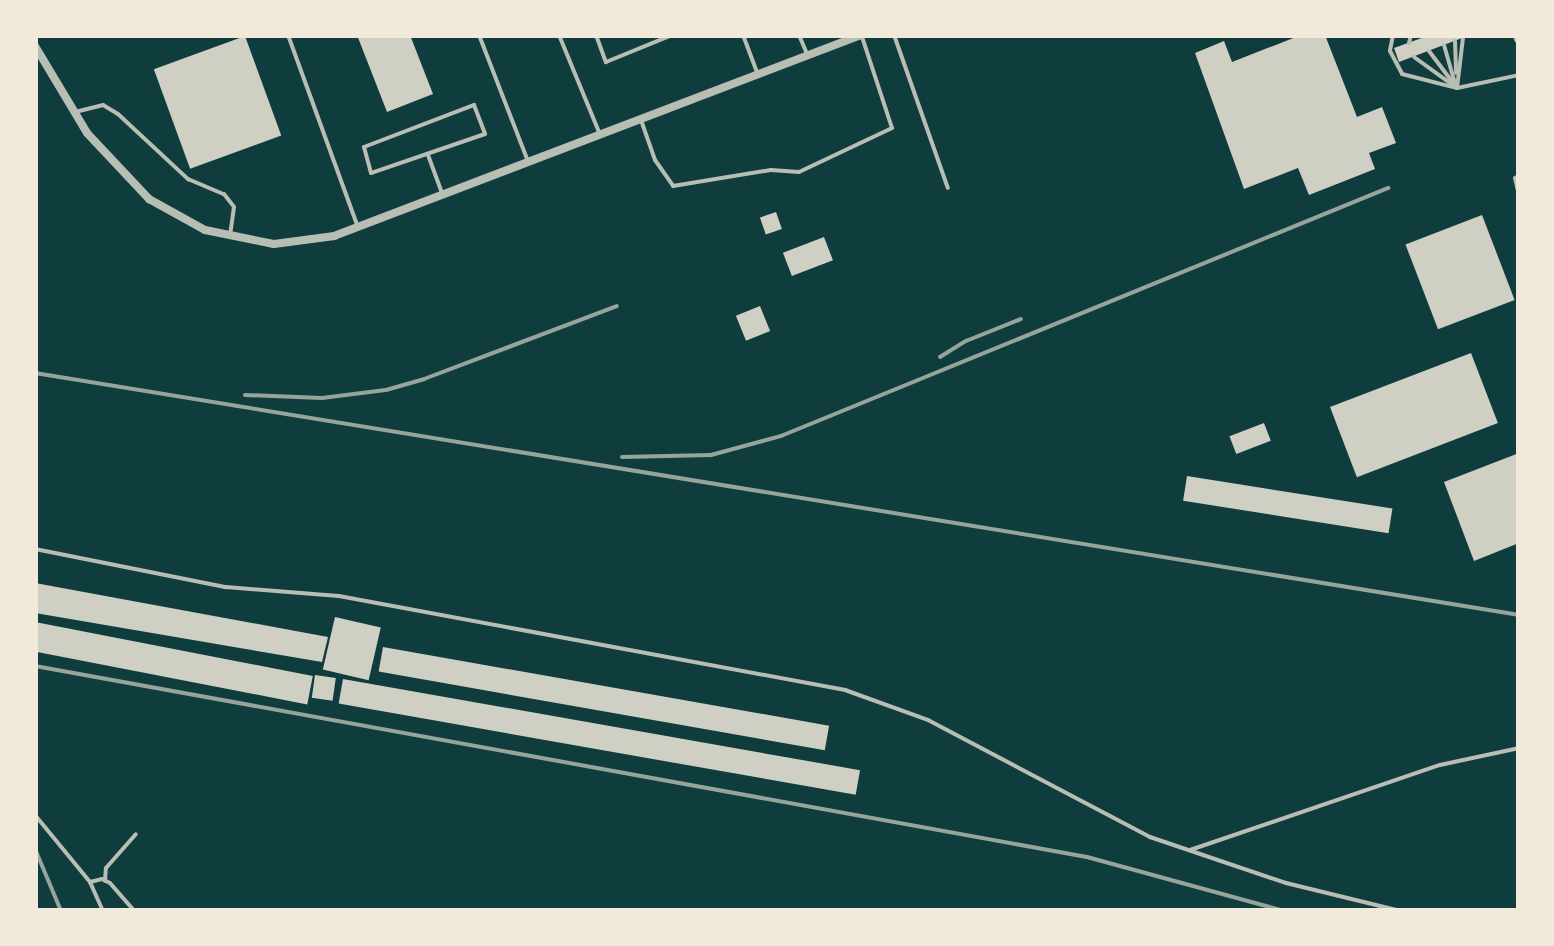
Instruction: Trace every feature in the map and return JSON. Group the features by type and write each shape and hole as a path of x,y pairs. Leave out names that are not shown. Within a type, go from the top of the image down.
{"street":[{"path":"35,46 87,133 148,200 205,230 270,243 334,236 861,35"}],"lane":[{"path":"288,35 358,227"},
{"path":"479,35 529,163"},
{"path":"560,35 600,136"},
{"path":"596,35 606,62 672,35"},
{"path":"743,35 758,75"},
{"path":"800,35 808,56"},
{"path":"642,120 655,160 673,186 771,170 799,172 892,128 861,35"},
{"path":"894,35 948,188"},
{"path":"1392,35 1390,50 1402,74 1457,88 1519,75"},
{"path":"1409,43 1411,35"},
{"path":"1457,88 1463,38"},
{"path":"1455,41 1457,88"},
{"path":"1444,45 1457,88"},
{"path":"1429,51 1457,88"},
{"path":"1414,57 1457,88"},
{"path":"74,112 103,105 118,114 188,179 224,194 234,207 230,235"},
{"path":"474,105 485,134 428,155 374,175 364,146 474,105"},
{"path":"428,155 443,196"},
{"path":"1519,176 1515,185 1519,196"},
{"path":"35,549 226,587 339,596 845,690 928,720 1113,820 1286,883 1401,911"},
{"path":"1190,850 1440,765 1519,748"},
{"path":"35,816 90,882 103,911"},
{"path":"134,911 105,881 106,868 136,834"},
{"path":"90,882 105,881"}],"building":[{"path":"357,35 410,35 433,94 387,112"},
{"path":"1301,35 1325,35 1357,117 1382,107 1396,143 1369,153 1375,169 1309,195 1298,168 1244,189 1195,53 1224,41 1232,62"},
{"path":"1430,35 1470,35 1399,62 1394,48"},
{"path":"245,36 281,136 190,169 154,69"},
{"path":"776,212 782,229 766,235 760,218"},
{"path":"1482,215 1515,300 1438,329 1405,244"},
{"path":"824,237 833,260 792,276 783,253"},
{"path":"760,306 770,331 746,341 736,316"},
{"path":"1471,353 1498,423 1357,477 1330,407"},
{"path":"1264,423 1271,441 1236,454 1229,436"},
{"path":"1519,453 1519,543 1474,561 1444,482"},
{"path":"1187,476 1392,509 1389,533 1183,501"},
{"path":"35,583 328,637 322,662 35,613"},
{"path":"335,617 381,628 369,680 323,670"},
{"path":"35,622 313,676 307,704 35,652"},
{"path":"383,647 829,726 825,750 379,672"},
{"path":"315,675 336,678 333,701 312,698"},
{"path":"343,679 860,770 856,795 339,704"}],"railway":[{"path":"622,457 711,455 781,436 1388,188"},
{"path":"245,395 322,398 386,390 617,306"},
{"path":"940,357 966,341 1021,319"},
{"path":"35,373 1519,615"},
{"path":"35,666 1087,857 1284,911"},
{"path":"35,849 61,911"}]}
